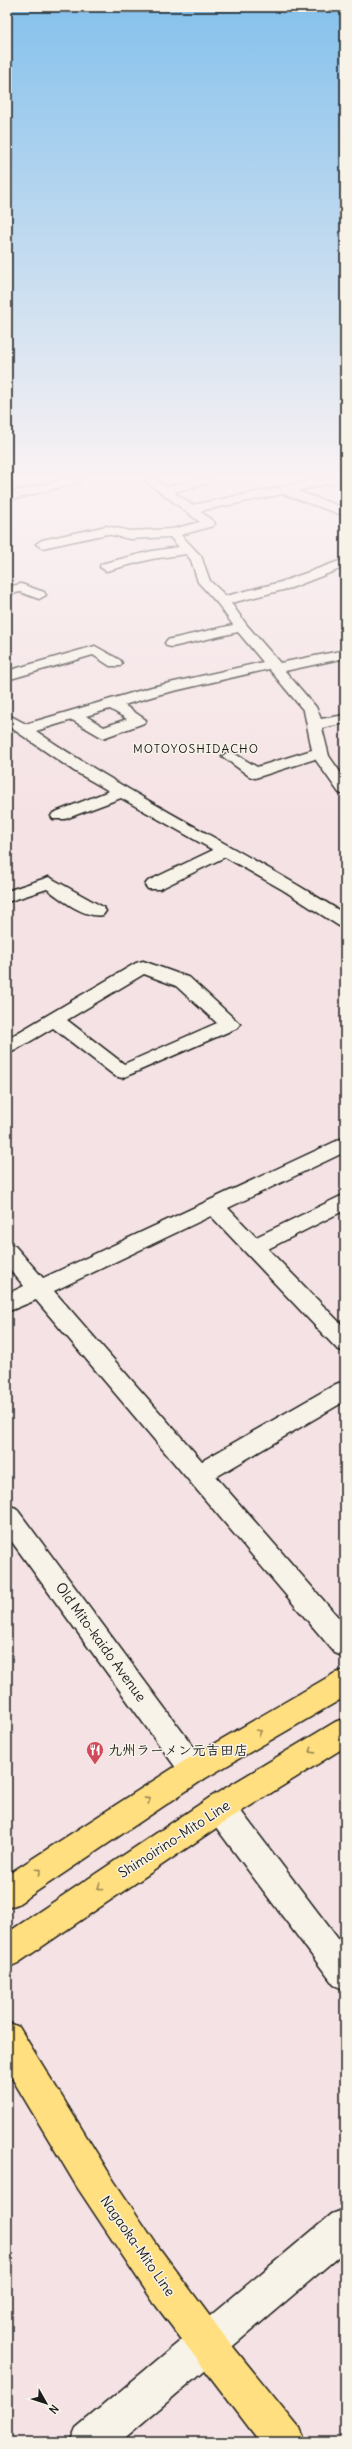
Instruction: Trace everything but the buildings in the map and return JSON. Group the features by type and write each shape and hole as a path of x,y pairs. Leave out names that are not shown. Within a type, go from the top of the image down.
{"main road":[{"path":"7,1893 194,1770 345,1682"},
{"name":"Shimoirino-Mito Line","path":"7,1952 220,1808 345,1731"},
{"name":"Nagaoka-Mito Line","path":"7,2039 101,2194 207,2344 285,2442"}],"street":[{"path":"216,594 223,601 241,627 311,710 320,752 345,790"},
{"path":"223,601 249,594"},
{"path":"172,643 241,627"},
{"path":"7,676 95,650 115,663"},
{"path":"24,730 157,690 275,666 345,654"},
{"path":"74,715 103,733 139,720 111,703"},
{"path":"7,718 80,768 289,886 345,922"},
{"path":"315,725 345,719"},
{"path":"230,756 255,773 320,752"},
{"path":"59,816 123,791"},
{"path":"154,885 226,850"},
{"path":"7,897 49,882 71,898 97,911"},
{"path":"7,1046 143,967 183,982 230,1024 122,1072 54,1019"},
{"path":"7,1304 345,1144"},
{"path":"254,1247 345,1201"},
{"path":"214,1206 345,1343"},
{"path":"7,1251 345,1645"},
{"path":"198,1475 345,1390"},
{"name":"Old Mito-kaido Avenue","path":"7,1515 194,1770"},
{"path":"220,1808 345,1974"},
{"path":"90,2442 345,2227"}],"place":[{"name":"九州ラーメン元吉田店","path":"95,1765"}],"district":[{"name":"MOTOYOSHIDACHO","path":"196,748"}]}
